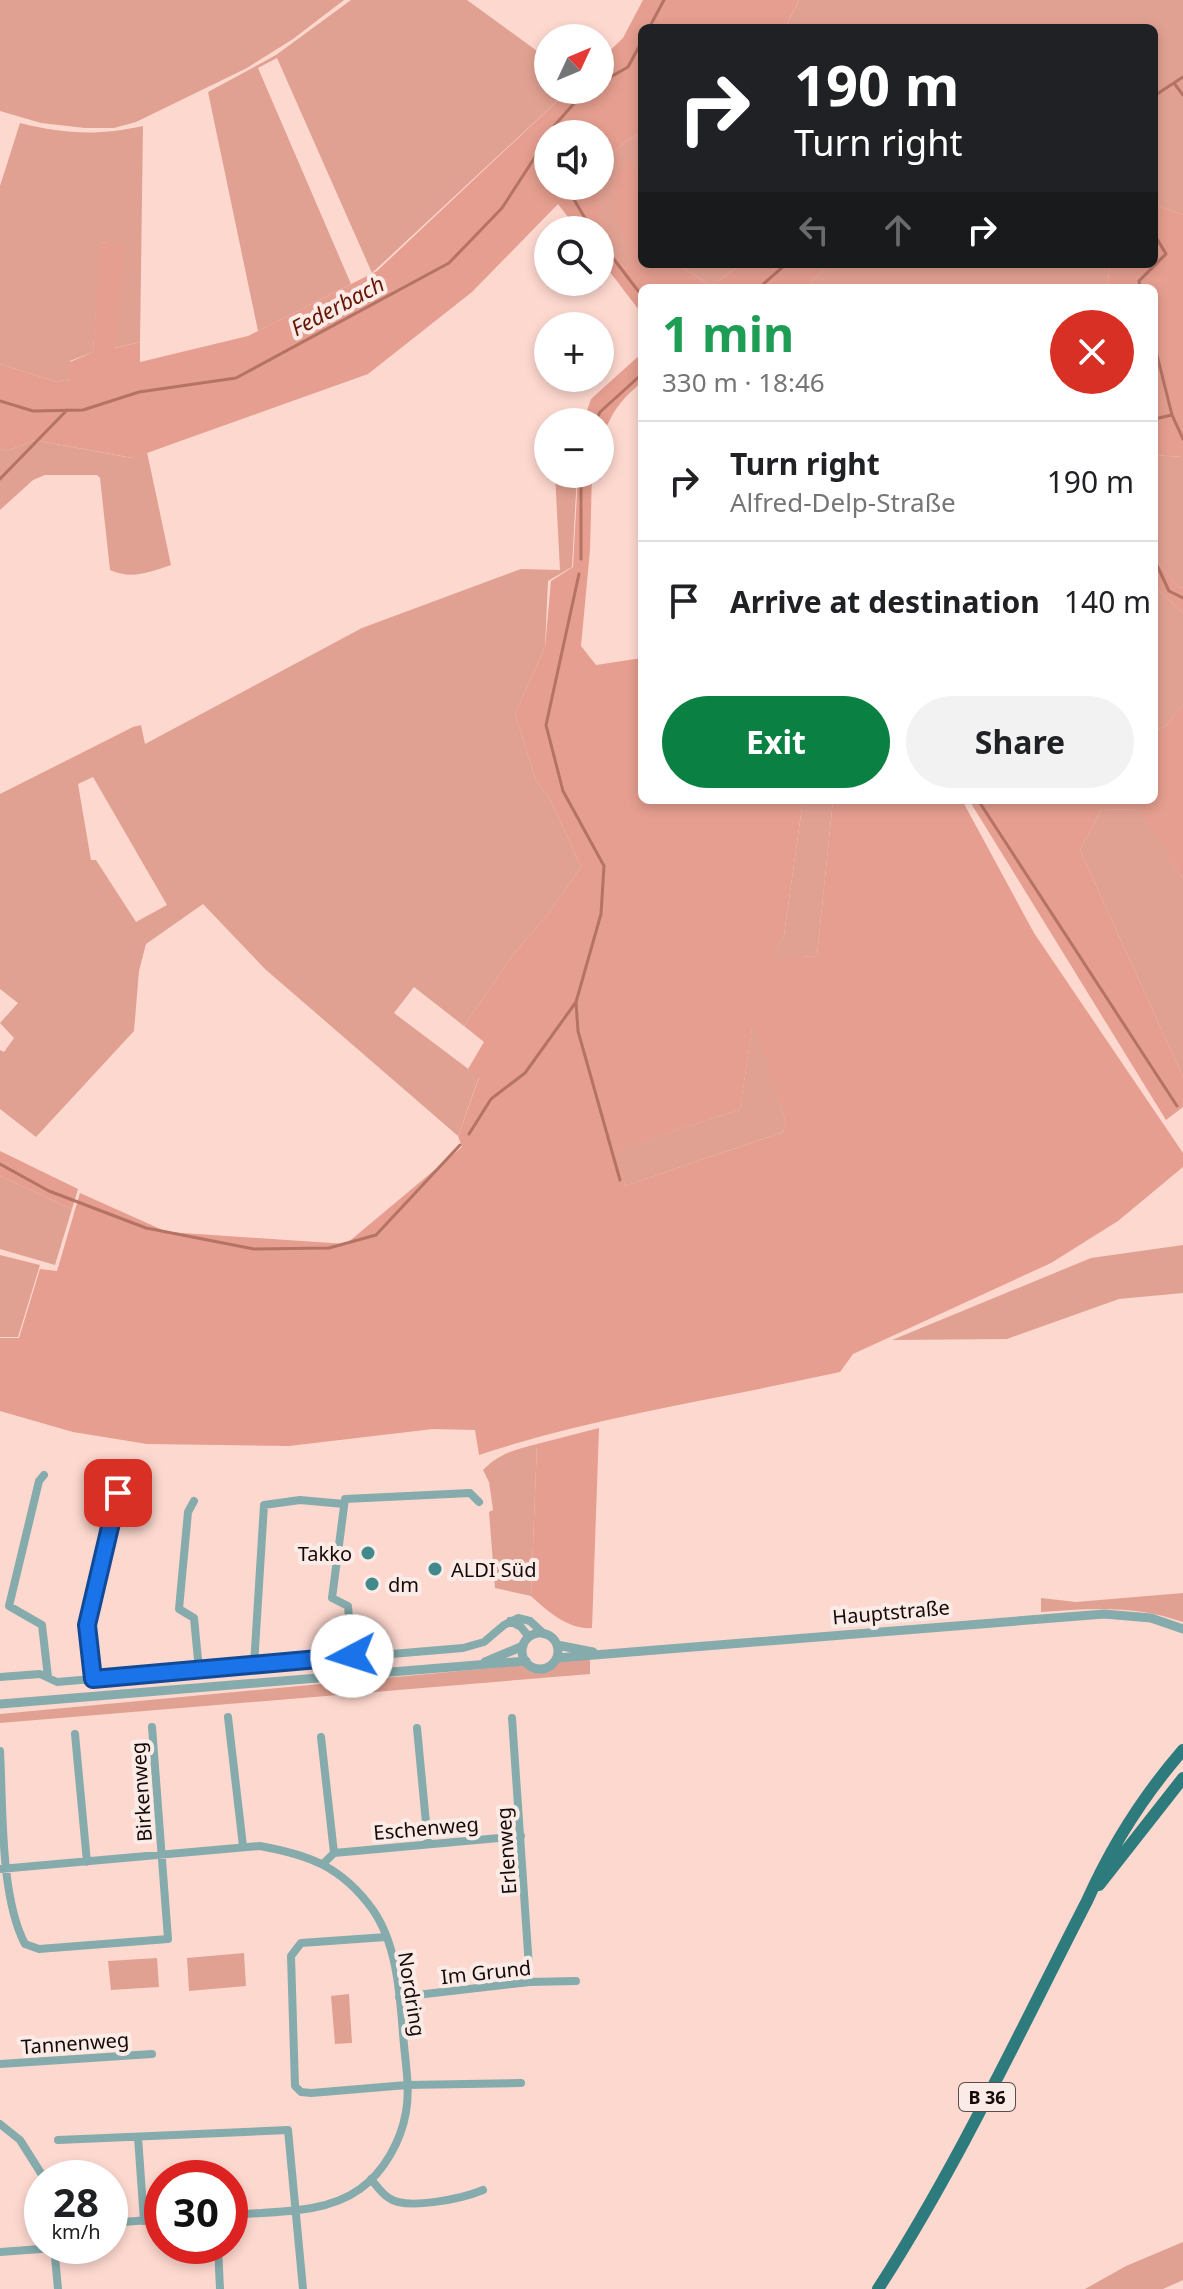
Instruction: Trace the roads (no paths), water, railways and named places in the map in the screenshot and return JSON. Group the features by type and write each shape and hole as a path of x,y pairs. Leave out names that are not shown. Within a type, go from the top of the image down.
{"main road":[{"name":"B 36","path":"878,2289 918,2227 951,2166 1114,1844 1183,1750"},
{"name":"B 36","path":"1087,1901 1183,1778"}],"street":[{"path":"44,1475 39,1481 9,1606 42,1625 48,1677"},
{"path":"93,1679 87,1625 118,1493"},
{"path":"352,1656 348,1606 332,1598 345,1499 470,1493 479,1502"},
{"path":"254,1665 264,1505 300,1500 344,1504"},
{"path":"194,1501 188,1512 179,1609 194,1618 199,1670"},
{"name":"Hauptstraße","path":"0,1704 526,1661 542,1669 553,1664 557,1658 600,1653 1104,1614 1151,1618 1183,1629"},
{"path":"0,1677 40,1674 57,1682 476,1645 491,1638 510,1621 524,1618 544,1634"},
{"path":"510,1621 521,1627 529,1637"},
{"path":"526,1661 523,1646 529,1637 544,1634"},
{"name":"Hauptstraße","path":"544,1634 551,1636 557,1645 600,1653"},
{"path":"557,1645 557,1658"},
{"name":"Hauptstraße","path":"478,1665 523,1646"},
{"path":"228,1717 243,1846"},
{"name":"Erlenweg","path":"512,1718 530,1982"},
{"name":"Birkenweg","path":"3,1869 16,1927 25,1944 39,1949 168,1939 152,1727"},
{"path":"417,1728 428,1844"},
{"path":"75,1734 87,1862"},
{"path":"321,1737 334,1853 324,1863"},
{"path":"0,1751 3,1869"},
{"name":"Eschenweg","path":"334,1853 521,1836"},
{"name":"Nordring","path":"3,1869 243,1846 292,1851 324,1863 355,1888 373,1911 386,1937 399,1997 407,2085 406,2112 396,2144 363,2187 337,2202 297,2210 248,2214"},
{"path":"386,1937 301,1943 291,1956 295,2086 301,2092 311,2093 407,2085 521,2083"},
{"name":"Im Grund","path":"399,1997 530,1982 576,1981"},
{"name":"Tannenweg","path":"0,2064 152,2054"},
{"path":"0,2124 20,2140 33,2160"},
{"path":"58,2140 90,2136 138,2137 288,2130 303,2289"},
{"path":"128,2222 144,2221 138,2137"},
{"path":"371,2179 390,2200 404,2203 461,2199 483,2190"},
{"path":"0,2252 24,2250"},
{"path":"56,2264 58,2289"},
{"path":"219,2264 220,2289"}],"waterway":[{"name":"Federbach","path":"651,24 664,0"},
{"name":"Federbach","path":"614,75 628,67 638,48"},
{"path":"1158,93 1183,77"},
{"path":"1174,83 1183,95"},
{"name":"Federbach","path":"559,120 574,104"},
{"name":"Federbach","path":"0,401 33,411 83,410 139,392 236,378 449,263 502,208 534,159"},
{"path":"574,200 584,216"},
{"path":"1158,241 1166,254 1158,262"},
{"path":"614,259 638,291"},
{"path":"764,284 782,268"},
{"path":"1139,284 1152,268"},
{"path":"1158,359 1172,415 1183,439"},
{"path":"604,408 638,378"},
{"name":"Federbach","path":"0,479 67,410"},
{"path":"1158,418 1172,415"},
{"path":"581,488 581,559"},
{"path":"1158,568 1169,591 1183,598"},
{"path":"579,574 546,725 563,791 604,866 601,914 576,1002 578,1031 620,1180"},
{"path":"981,804 1177,1106"},
{"path":"469,1134 491,1099 525,1073 576,1002"},
{"path":"0,1164 49,1191 146,1228 254,1249 329,1248 376,1235 460,1145"}],"place":[{"name":"Takko","path":"368,1553"},
{"name":"ALDI Süd","path":"435,1569"},
{"name":"dm","path":"372,1584"}]}
